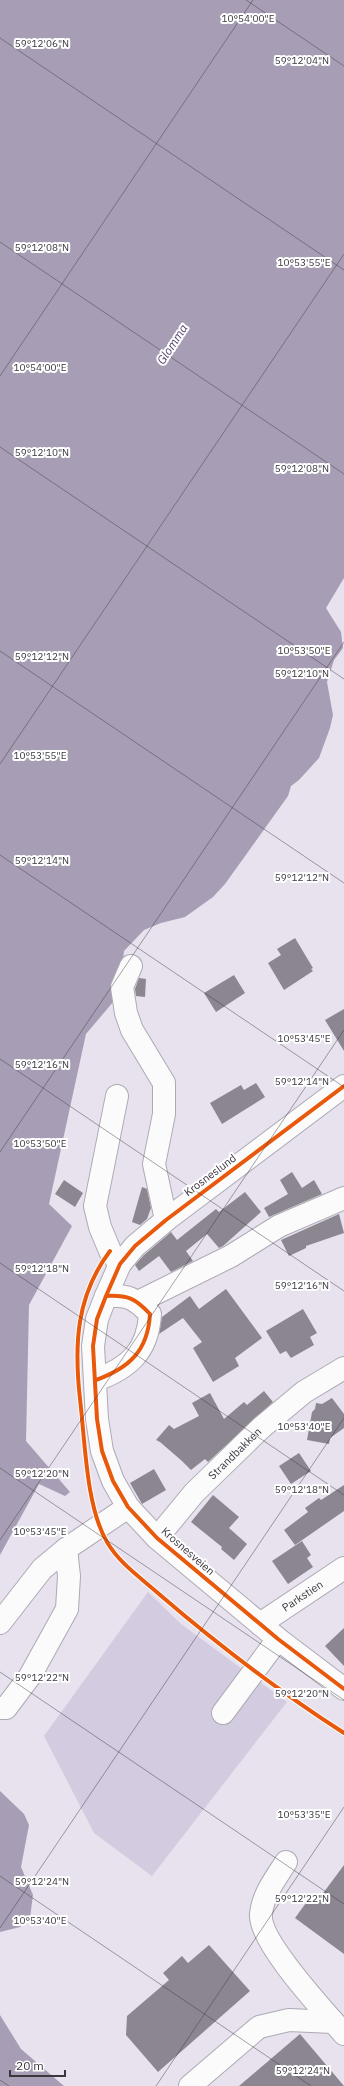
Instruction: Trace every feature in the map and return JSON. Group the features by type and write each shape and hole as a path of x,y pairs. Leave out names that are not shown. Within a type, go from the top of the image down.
{"street":[{"path":"131,966 122,986 126,1013 132,1030 164,1084 164,1114 154,1164 166,1220"},
{"name":"Krosneslund","path":"106,1296 120,1264 135,1246 166,1220 344,1086"},
{"path":"117,1096 95,1206 100,1227 110,1251 120,1264"},
{"path":"138,1302 231,1256 279,1226 344,1198"},
{"path":"96,1380 116,1373 132,1360 144,1344 149,1329 150,1314 138,1302 124,1295 106,1296"},
{"name":"Krosnesveien","path":"106,1296 97,1319 93,1346 97,1419 102,1451 112,1481 128,1507 157,1538 260,1624 344,1689"},
{"name":"Strandbakken","path":"157,1538 194,1493 262,1426 304,1392 344,1368"},
{"path":"0,1623 42,1569 66,1549 128,1507"},
{"path":"0,1708 6,1708 30,1676 67,1609 69,1576 66,1549"},
{"name":"Parkstien","path":"260,1624 344,1568"},
{"path":"223,1713 278,1638"},
{"path":"286,1862 265,1896 260,1915 264,1929 272,1946 333,2022"},
{"path":"190,2086 259,2027 289,2020 333,2022"}],"shaded area":[{"path":"148,1592 181,1624 287,1702 152,1876 94,1833 44,1736"}],"water":[{"name":"Glomma","path":"0,0 344,0 344,578 326,608 341,632 343,648 334,660 327,682 333,715 319,758 299,780 291,786 288,796 225,884 213,897 185,917 161,923 144,930 124,951 119,995 86,1034 49,1204 72,1226 29,1305 26,1441 70,1492 65,1496 39,1484 0,1555"},
{"path":"0,1791 24,1814 29,1825 21,1867 33,1895 30,1918 20,1927 0,1932"},
{"path":"0,2015 21,2049 64,2086 0,2086"}],"building":[{"path":"295,938 313,968 311,969 313,971 284,990 268,963 281,955 277,949"},
{"path":"234,975 245,993 216,1012 204,993"},
{"path":"139,978 146,979 145,997 136,996 135,989"},
{"path":"344,1009 344,1051 325,1020"},
{"path":"256,1083 265,1097 222,1124 210,1103 241,1085 244,1090"},
{"path":"292,1172 302,1188 314,1180 322,1194 269,1217 264,1208 288,1194 280,1180"},
{"path":"64,1180 83,1193 75,1207 55,1194"},
{"path":"142,1187 147,1189 151,1208 147,1219 140,1225 132,1222"},
{"path":"245,1192 261,1212 223,1246 219,1248 207,1234 186,1251 193,1261 171,1272 159,1256 139,1271 135,1265 144,1255 171,1232 177,1240 216,1209 219,1212"},
{"path":"339,1214 344,1233 306,1246 306,1248 289,1256 281,1240"},
{"path":"226,1289 262,1338 235,1358 239,1366 213,1382 193,1348 202,1342 183,1318 159,1334 162,1317 190,1296 199,1309"},
{"path":"303,1309 317,1333 310,1337 314,1345 291,1358 286,1351 280,1354 266,1331"},
{"path":"264,1391 273,1402 208,1462 205,1459 191,1470 156,1440 169,1425 174,1429 199,1416 192,1403 210,1393 224,1419 244,1402 247,1405"},
{"path":"332,1398 344,1414 344,1428 330,1438 329,1444 307,1440 312,1412 315,1409 316,1403 322,1404"},
{"path":"299,1453 311,1471 291,1484 279,1466"},
{"path":"154,1469 166,1490 142,1504 130,1483"},
{"path":"344,1485 344,1511 295,1545 284,1530 308,1512 305,1508 319,1498 321,1500"},
{"path":"213,1495 239,1517 229,1528 247,1544 234,1560 221,1549 222,1547 191,1522"},
{"path":"302,1541 311,1555 307,1558 313,1567 288,1584 272,1561"},
{"path":"344,1628 344,1666 325,1646"},
{"path":"344,1865 344,1954 295,1918 311,1896 318,1900"},
{"path":"209,1945 250,1991 158,2072 126,2035 127,2016 169,1980 163,1973 182,1956 188,1963"},
{"path":"300,2034 344,2086 239,2086"}],"cycle path":[{"path":"106,1296 120,1264 135,1246 166,1220 344,1086"},
{"path":"110,1251 99,1268 84,1303 80,1322 77,1359 85,1453 91,1492 100,1527 107,1542 112,1550 131,1570 181,1613 272,1684 344,1733"},
{"path":"96,1380 118,1370 127,1364 141,1348 145,1338 150,1314 140,1304 126,1297 106,1296 97,1319 93,1346 97,1419 102,1451 113,1481 128,1507 157,1538 278,1639 344,1689"}]}
